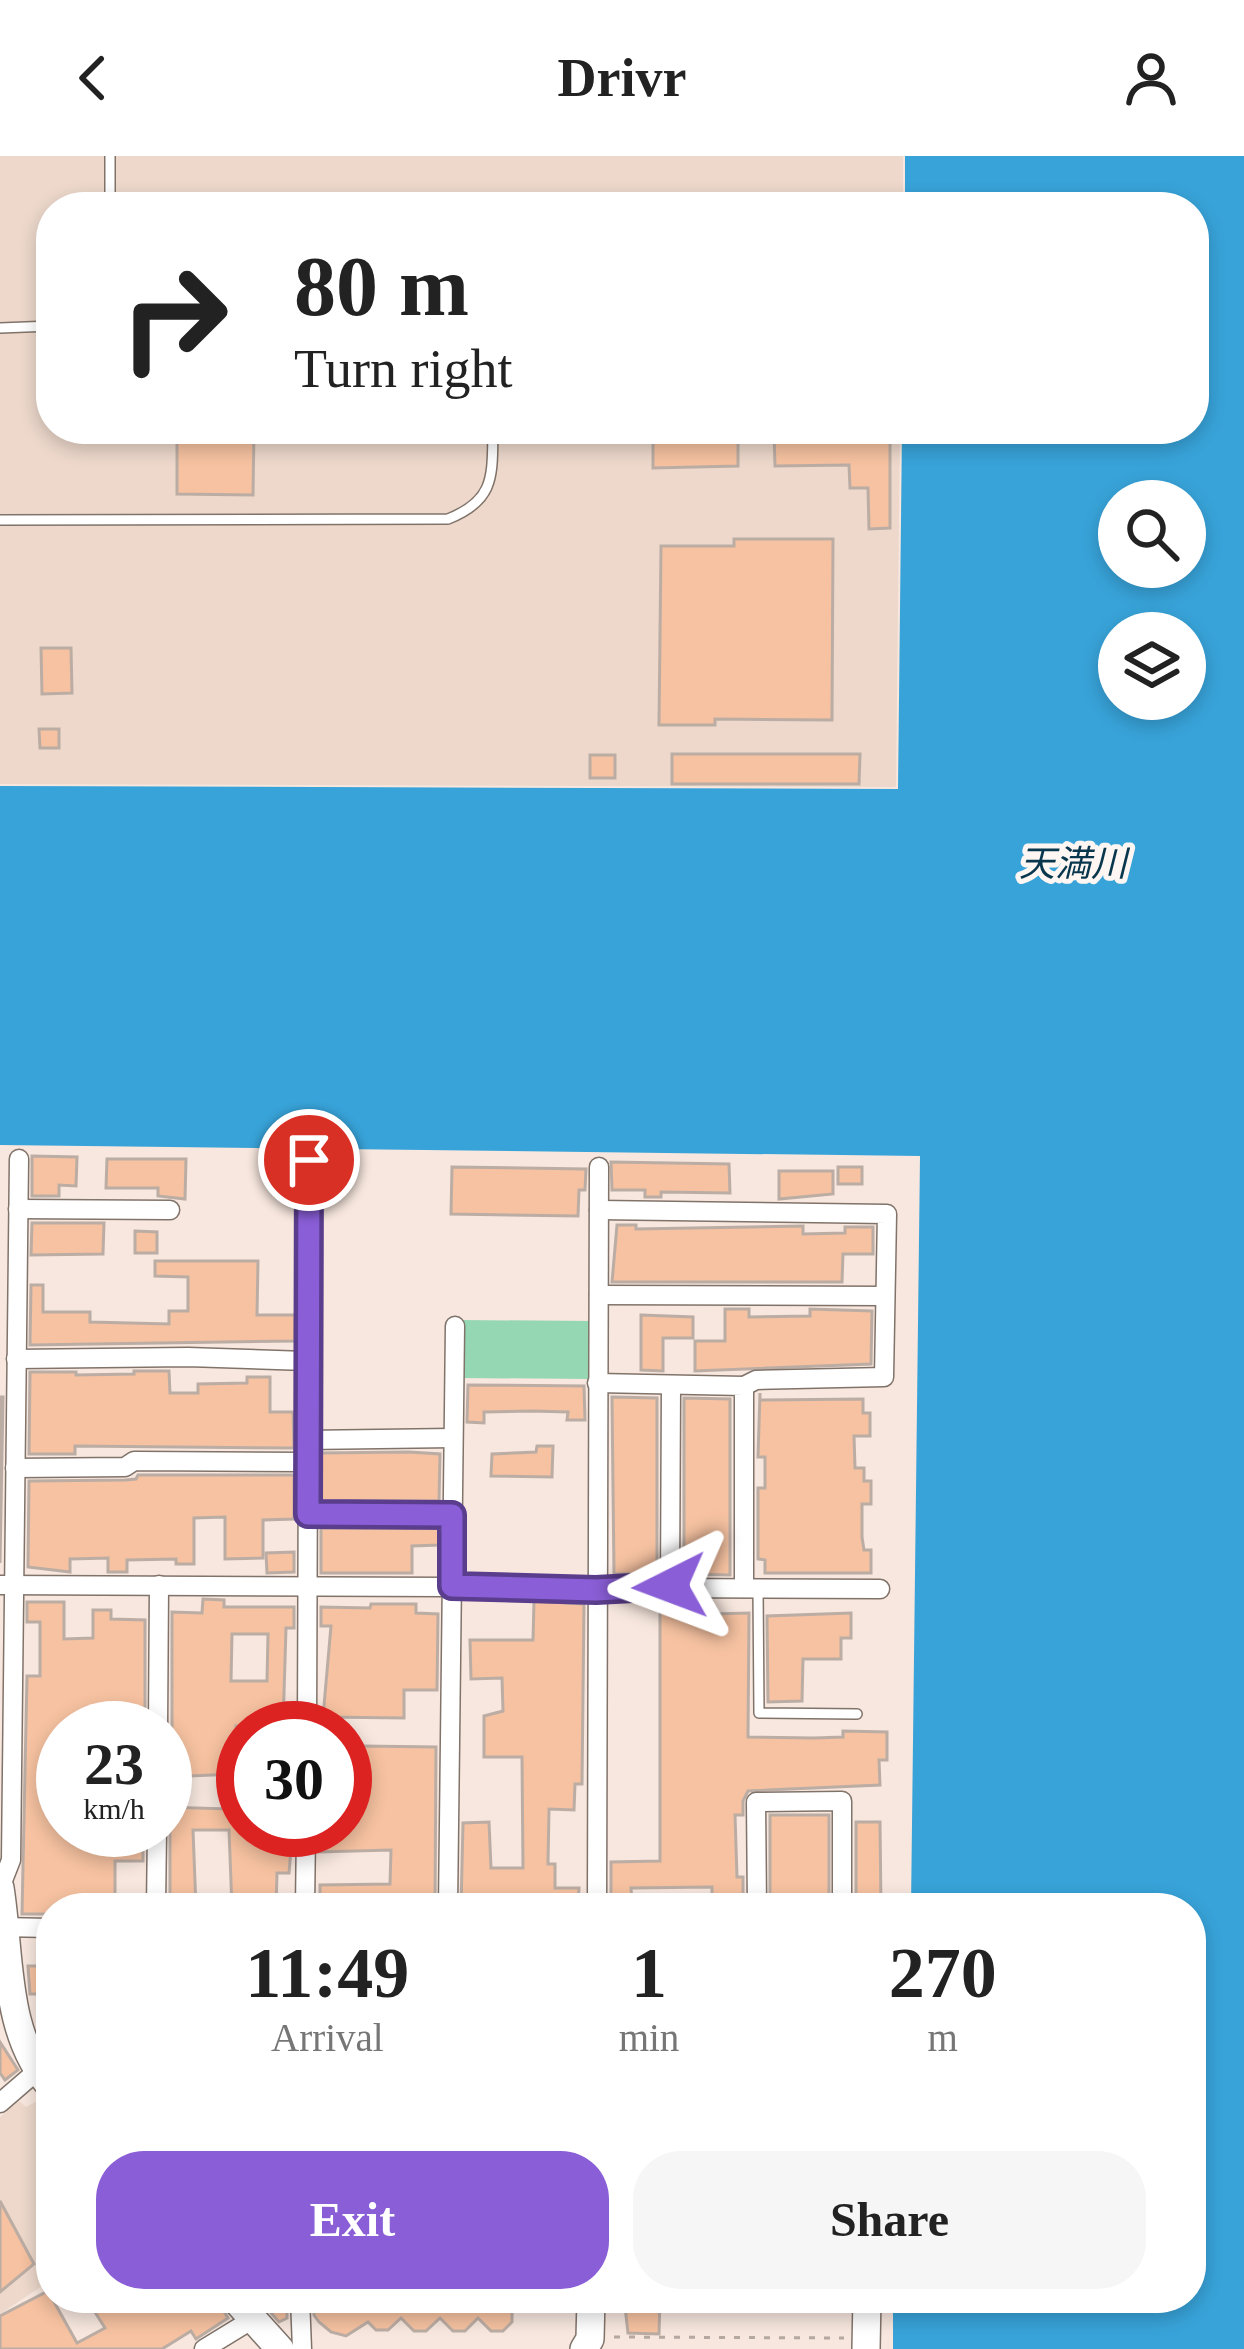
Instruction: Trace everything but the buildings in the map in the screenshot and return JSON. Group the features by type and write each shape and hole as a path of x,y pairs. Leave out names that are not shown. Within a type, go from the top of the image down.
{"street":[{"path":"19,1159 16,1359 8,1385 15,1468 7,1586 6,1765 11,1860 0,1888 13,2007 22,2044 36,2066"},
{"path":"307,1701 309,1160"},
{"path":"597,1893 599,1167"},
{"path":"18,1208 170,1210"},
{"path":"597,1384 671,1387 884,1377 886,1214 599,1210"},
{"path":"599,1295 885,1296"},
{"path":"448,1893 455,1326"},
{"path":"16,1359 306,1361"},
{"path":"744,1385 751,1588"},
{"path":"670,1586 671,1387"},
{"path":"306,1440 454,1438"},
{"path":"15,1468 124,1467 134,1461 305,1462"},
{"path":"308,1514 452,1515"},
{"path":"7,1586 880,1589"},
{"path":"158,1701 159,1586"},
{"path":"757,1893 756,1802 842,1802 842,1893"},
{"path":"156,1893 157,1857"},
{"path":"305,1893 306,1857"},
{"path":"3,1927 36,1928"},
{"path":"0,2103 36,2083"},
{"path":"204,2349 238,2313"},
{"path":"248,2313 280,2349"},
{"path":"301,2313 302,2349"},
{"path":"591,2313 592,2343"},
{"path":"860,2343 864,2313"}],"lane":[{"path":"110,156 110,192"},
{"path":"0,328 36,327"},
{"path":"0,520 448,519 472,509 492,482 493,444"},
{"path":"751,1588 759,1713 857,1714"}],"path":[{"path":"592,2343 860,2343"}],"shaded area":[{"path":"0,156 903,156 903,192 36,192 36,444 900,444 896,787 0,784"},
{"path":"19,2101 26,2107 36,2102 36,2290 0,2314 0,2117"}],"green space":[{"path":"460,1320 592,1321 591,1379 460,1378"}],"water":[{"name":"天満川","path":"905,156 1244,156 1244,2349 893,2349 893,2313 1206,2313 1206,1893 911,1893 920,1156 0,1145 0,786 898,789 902,444 1209,444 1209,192 905,192"}],"route":[{"path":"309,1160 308,1514 452,1515 452,1586 596,1590 670,1586"}]}
